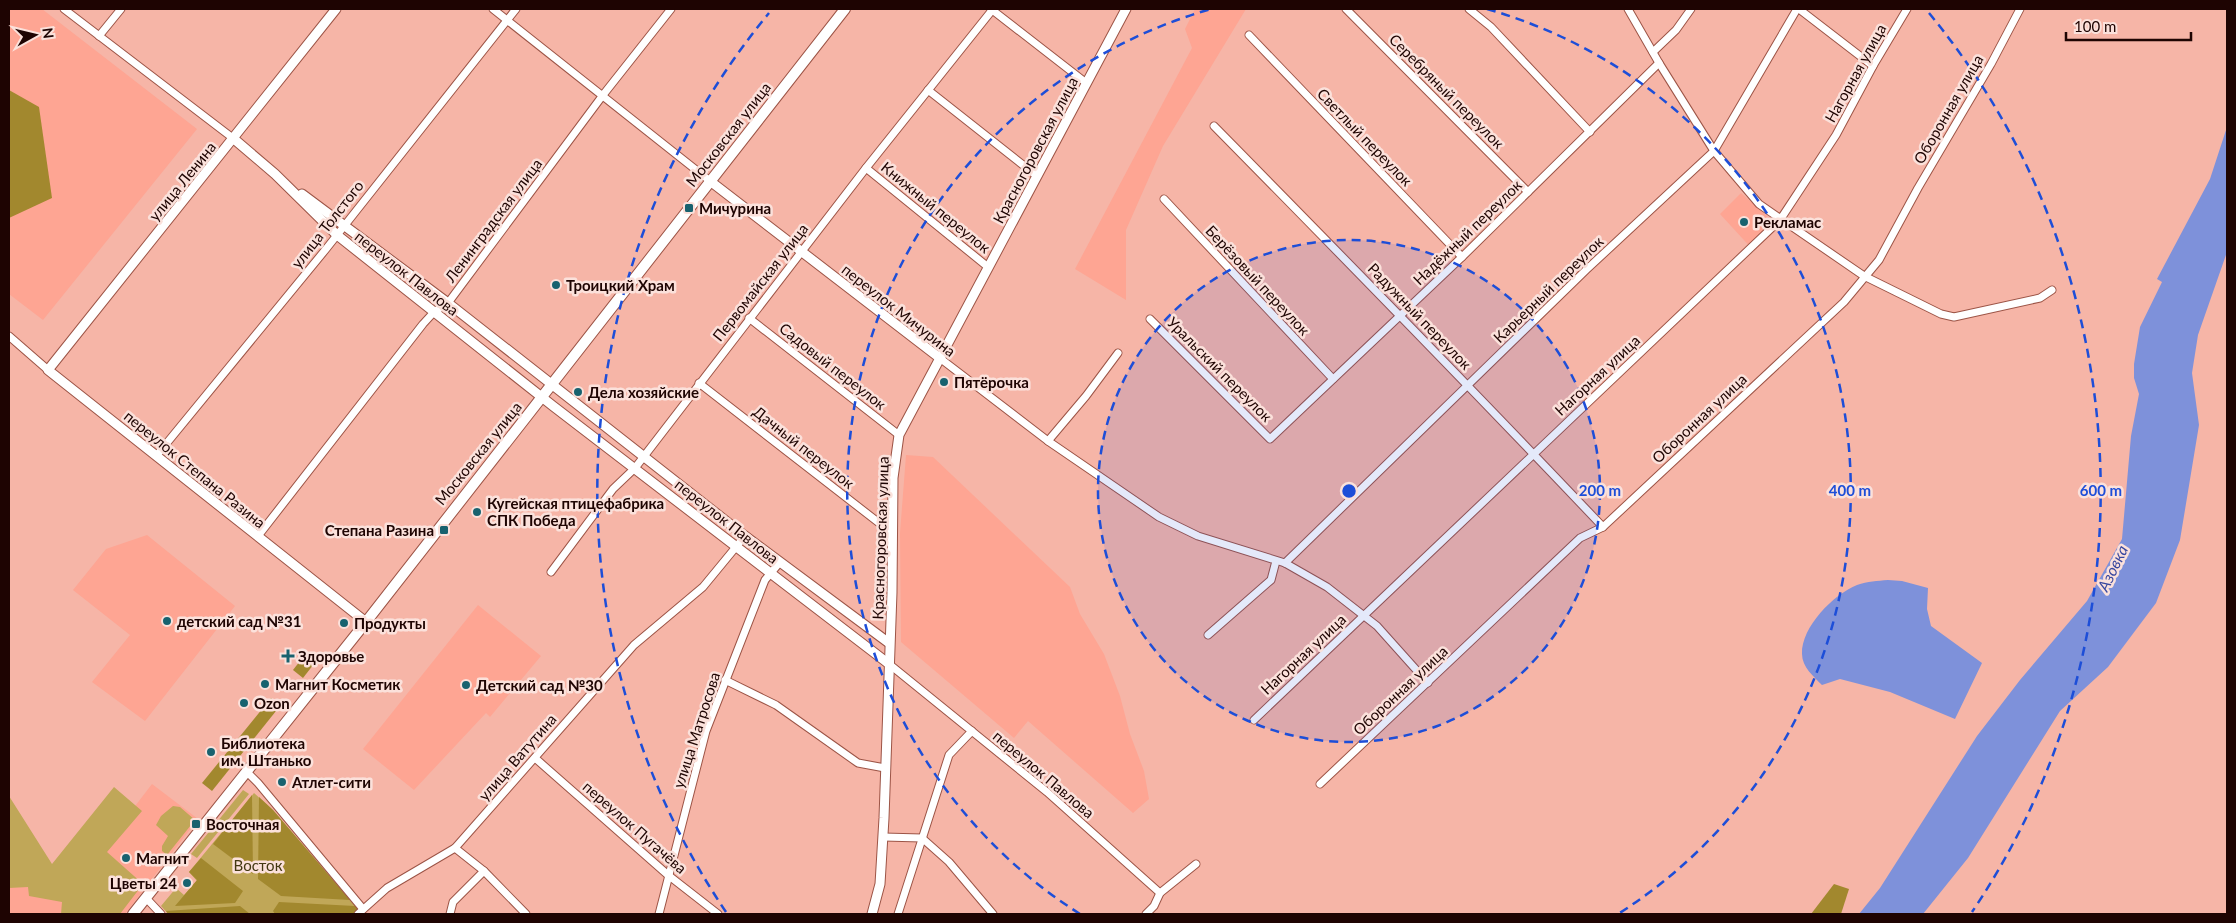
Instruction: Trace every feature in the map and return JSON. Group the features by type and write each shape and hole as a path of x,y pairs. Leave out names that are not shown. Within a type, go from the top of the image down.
{"main road":[{"name":"Московская улица","path":"133,914 366,622 845,9"}],"street":[{"name":"переулок Павлова","path":"64,9 234,139 275,174 448,303 745,536 890,644"},
{"path":"99,36 121,9"},
{"name":"улица Ленина","path":"48,370 336,9"},
{"name":"переулок Мичурина","path":"493,9 801,252 1048,442 1159,517 1198,536 1285,563 1327,587 1377,626 1428,683"},
{"name":"улица Толстого","path":"157,455 337,235 516,9"},
{"name":"Ленинградская улица","path":"258,536 434,312 448,303 603,95 671,9"},
{"path":"992,9 1086,82"},
{"name":"Первомайская улица","path":"551,572 613,489 635,468 642,456 749,318 992,9"},
{"name":"Красногоровская улица","path":"872,914 880,884 883,837 890,644 893,478 899,436 1126,9"},
{"name":"Серебряный переулок","path":"1346,9 1528,192"},
{"path":"1469,9 1491,27 1590,132"},
{"path":"1628,9 1714,151 1759,204 1864,276 1941,314 1954,316 2040,298 2052,290"},
{"path":"1653,52 1676,30 1691,9"},
{"path":"1798,9 1873,66"},
{"name":"Карьерный переулок","path":"1285,563 1579,277 1714,151 1798,9"},
{"name":"Нагорная улица","path":"1254,720 1780,220 1836,135 1873,66 1907,9"},
{"name":"Оборонная улица","path":"1320,784 1580,538 1603,528 1844,302 1879,260 1918,188 1991,64 2020,9"},
{"name":"Светлый переулок","path":"1248,35 1462,258"},
{"name":"Надёжный переулок","path":"1270,439 1462,258 1659,63"},
{"path":"928,90 1037,176"},
{"name":"Радужный переулок","path":"1214,126 1468,384 1532,455 1603,528"},
{"name":"Книжный переулок","path":"866,168 988,267"},
{"name":"переулок Павлова","path":"275,174 337,235 889,664 1047,792 1160,894"},
{"name":"Берёзовый переулок","path":"1164,199 1333,379"},
{"name":"Садовый переулок","path":"749,318 899,436"},
{"name":"Уральский переулок","path":"1150,319 1270,439"},
{"name":"переулок Степана Разина","path":"9,336 48,370 366,622"},
{"path":"1048,442 1086,396 1118,352"},
{"name":"Дачный переулок","path":"699,383 892,533"},
{"name":"улица Ватутина","path":"360,912 387,888 454,848 536,758 634,645 703,587 745,536"},
{"path":"1208,635 1272,580 1276,560"},
{"name":"улица Матросова","path":"659,914 706,731 765,580 780,562"},
{"path":"725,680 776,705 858,764 885,768"},
{"path":"898,914 949,755 972,731"},
{"name":"переулок Пугачёва","path":"536,758 668,874 718,914"},
{"path":"246,771 258,783 360,912"},
{"path":"883,837 922,838 949,862 993,914"},
{"path":"454,848 484,871 526,914"},
{"path":"1146,914 1154,906 1160,894 1196,864"},
{"path":"450,914 453,902 484,871"},
{"path":"146,898 161,914"}],"shaded area":[{"path":"9,9 42,9 197,129 43,320 9,294"},
{"path":"1195,9 1246,9 1163,146 1126,230 1126,300 1075,269 1192,48 1185,29"},
{"path":"9,90 39,107 52,198 9,218"},
{"path":"1741,193 1779,227 1754,251 1720,214"},
{"path":"906,455 933,457 1070,587 1080,614 1104,654 1120,696 1130,734 1144,771 1149,799 1133,813 1028,721 1014,738 901,642 900,533"},
{"name":"детский сад №31","path":"147,535 235,606 145,721 92,682 130,635 73,590 106,549"},
{"name":"Детский сад №30","path":"478,605 541,656 490,717 486,713 414,790 363,749"},
{"path":"307,652 317,660 303,678 293,670"},
{"path":"271,698 280,706 212,791 202,783"},
{"path":"152,784 198,819 125,914 9,914 9,878 66,896"},
{"path":"252,795 253,874 213,844"},
{"path":"259,797 273,810 350,900 281,896 258,879"},
{"path":"201,858 243,891 235,903 175,906 197,880 189,872"},
{"path":"1834,884 1849,889 1841,914 1811,914"},
{"path":"279,902 355,906 359,910 354,914 275,914 273,911"},
{"path":"240,906 250,914 168,914 166,911"}],"green space":[{"path":"114,787 142,811 107,852 143,884 120,914 61,914 62,902 29,896 28,887 9,888 9,796 52,864"},
{"path":"243,790 249,794 197,858 191,854"},
{"name":"Восток","path":"254,793 273,810 359,910 354,914 168,914 161,906 176,888 184,895 197,881 189,872"},
{"path":"173,806 180,807 195,820 167,855 162,851 162,846 168,836 156,825 161,816"}],"water":[{"name":"Азовка","path":"2227,127 2227,252 2198,335 2192,373 2199,425 2180,540 2156,603 2108,667 2060,711 1968,858 1923,914 1859,914 1880,888 1977,736 2020,680 2087,601 2122,539 2131,436 2139,394 2134,378 2134,364 2140,327 2162,282 2157,279 2210,179"},
{"path":"1888,580 1902,581 1928,588 1927,609 1931,626 1982,663 1955,719 1890,692 1840,679 1822,685 1804,663 1802,654 1803,644 1807,633 1820,613 1829,604 1848,589 1857,585"}],"place":[{"name":"Мичурина","path":"689,208"},
{"name":"Рекламас","path":"1744,222"},
{"name":"Троицкий Храм","path":"556,285"},
{"name":"Пятёрочка","path":"944,382"},
{"name":"Дела хозяйские","path":"578,392"},
{"name":"Кугейская птицефабрика СПК Победа","path":"477,512"},
{"name":"Степана Разина","path":"444,530"},
{"name":"детский сад №31","path":"167,621"},
{"name":"Продукты","path":"344,623"},
{"name":"Здоровье","path":"288,656"},
{"name":"Магнит Косметик","path":"265,684"},
{"name":"Детский сад №30","path":"466,685"},
{"name":"Ozon","path":"244,703"},
{"name":"Библиотека им. Штанько","path":"211,752"},
{"name":"Атлет-сити","path":"282,782"},
{"name":"Восточная","path":"196,824"},
{"name":"Магнит","path":"126,858"},
{"name":"Цветы 24","path":"187,883"}]}
